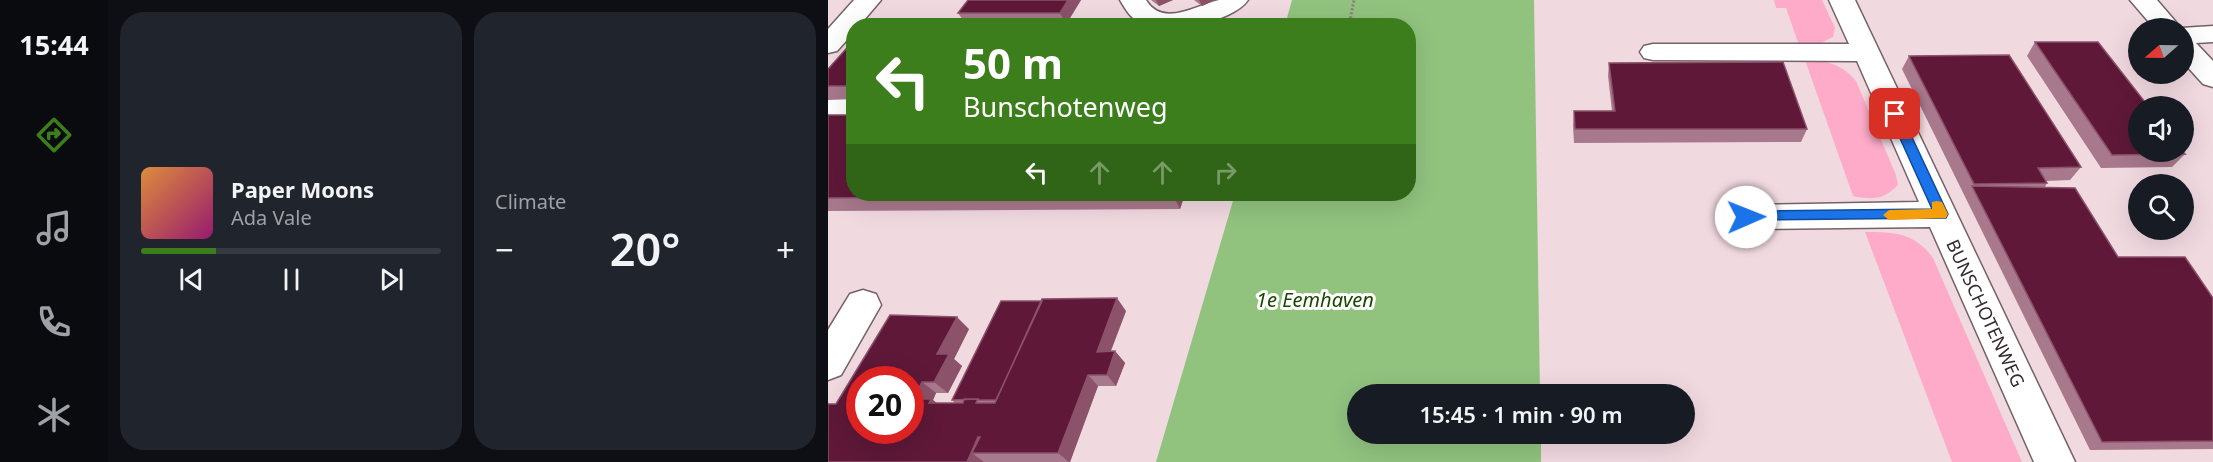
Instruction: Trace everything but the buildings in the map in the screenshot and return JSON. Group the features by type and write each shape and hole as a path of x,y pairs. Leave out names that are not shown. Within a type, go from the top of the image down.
{"street":[{"path":"851,18 868,0"},
{"path":"1133,0 1144,14 1160,18"},
{"path":"1194,18 1209,15 1236,0"},
{"name":"BUNSCHOTENWEG","path":"1842,0 2055,462"},
{"path":"2143,0 2159,18"},
{"path":"829,42 846,24"},
{"path":"2194,35 2213,34"},
{"path":"1653,52 1867,53"},
{"path":"2194,57 2213,78"},
{"path":"828,108 846,108"},
{"path":"1746,217 1941,214"},
{"path":"828,363 863,305"}],"path":[{"path":"1351,18 1354,0"}],"shaded area":[{"path":"1774,0 1822,0 1835,28 1833,37 1817,45 1799,45 1786,8 1776,8"},
{"path":"1805,60 1833,64 1851,75 1856,81 1896,175 1898,185 1887,194 1877,198 1853,196"},
{"path":"1865,232 1904,236 1919,243 1933,258 2022,462 1952,462"}],"water":[{"name":"1e Eemhaven","path":"1292,0 1534,0 1540,384 1347,384 1347,444 1541,444 1541,462 1156,462 1233,201 1416,201 1416,18 1287,18"}],"slow traffic":[{"path":"1889,215 1941,214 1937,206"}],"route":[{"path":"1746,217 1941,214 1895,114"}]}
